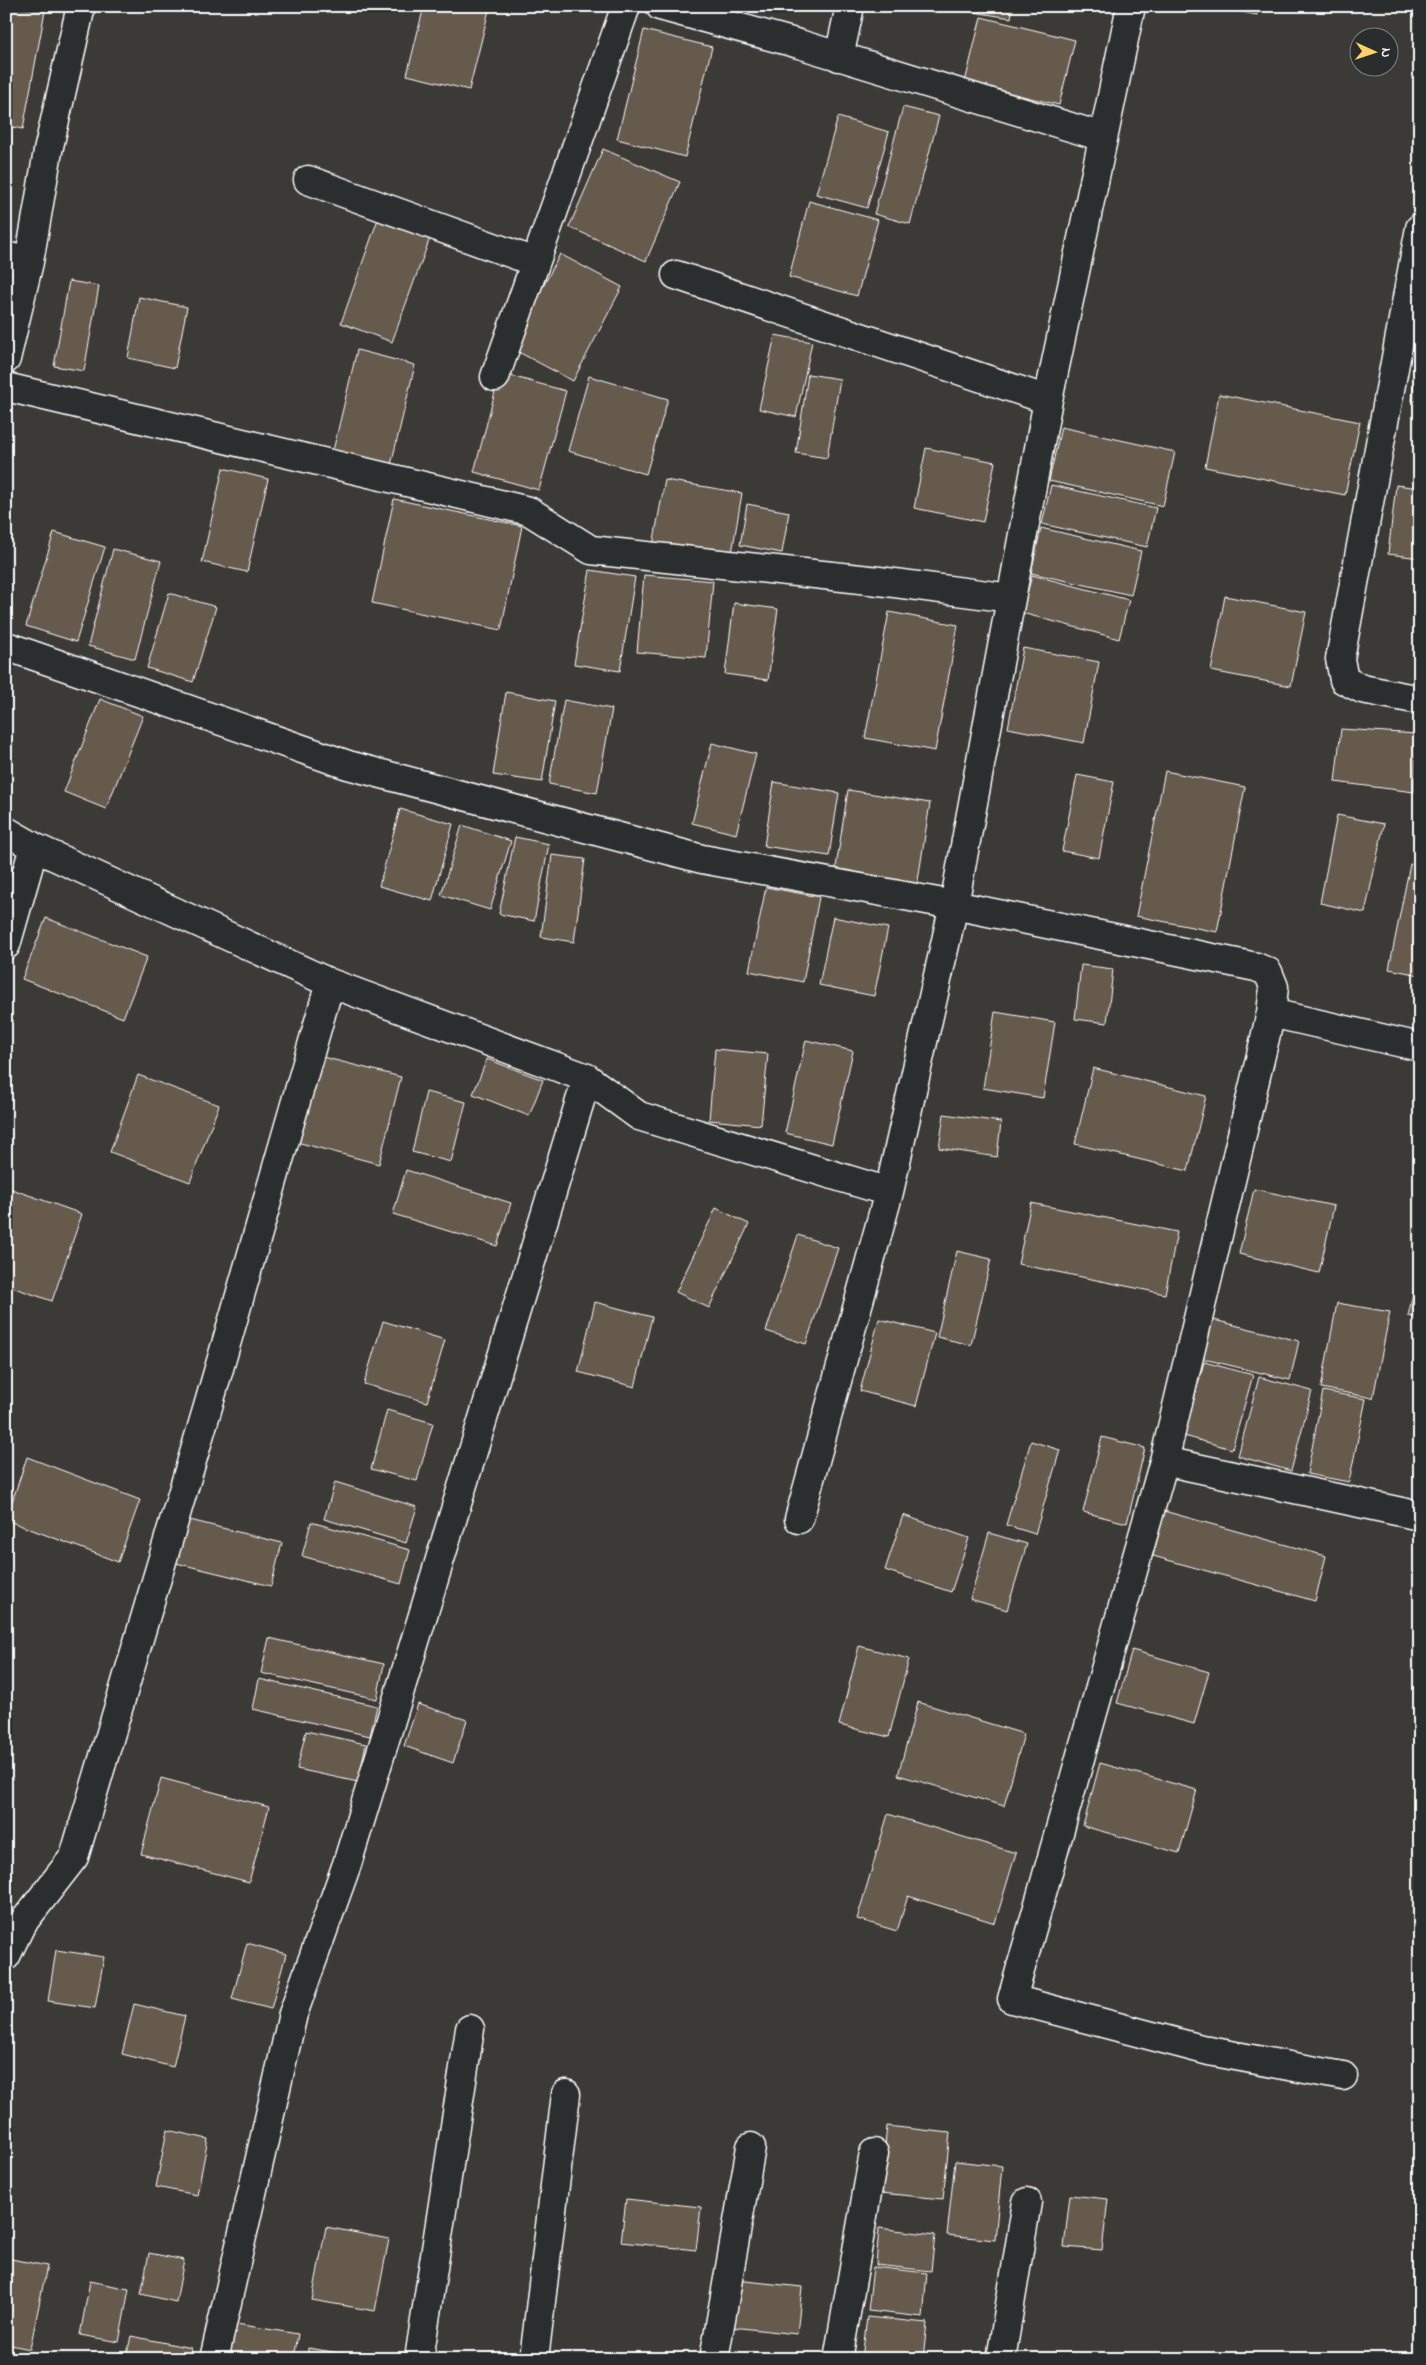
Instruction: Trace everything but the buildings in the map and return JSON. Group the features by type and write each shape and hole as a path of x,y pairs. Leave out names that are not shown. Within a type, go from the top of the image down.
{"street":[{"path":"6,359 18,259 48,150 80,6"},
{"path":"495,377 626,6"},
{"path":"660,6 839,57 1104,137"},
{"path":"839,57 850,6"},
{"path":"799,1519 889,1192 954,905 1048,400 1131,6"},
{"path":"308,180 535,262"},
{"path":"1420,228 1340,660 1344,680 1362,689 1420,700"},
{"path":"676,275 1048,400"},
{"path":"6,387 529,511 591,550 869,580 1011,598"},
{"path":"6,646 348,765 702,859 954,905 1256,967 1268,972 1274,987 1271,1013 1164,1461 1012,1999 1209,2052 1343,2076"},
{"path":"6,831 34,848 330,983 587,1078 639,1116 889,1192"},
{"path":"6,945 34,848"},
{"path":"6,1956 21,1926 74,1857 207,1410 330,983"},
{"path":"1271,1013 1420,1047"},
{"path":"214,2359 293,2014 347,1864 587,1078"},
{"path":"1164,1461 1420,1516"},
{"path":"419,2359 470,2029"},
{"path":"534,2359 566,2094"},
{"path":"714,2359 751,2147"},
{"path":"838,2359 874,2153"},
{"path":"1001,2359 1027,2202"}]}
